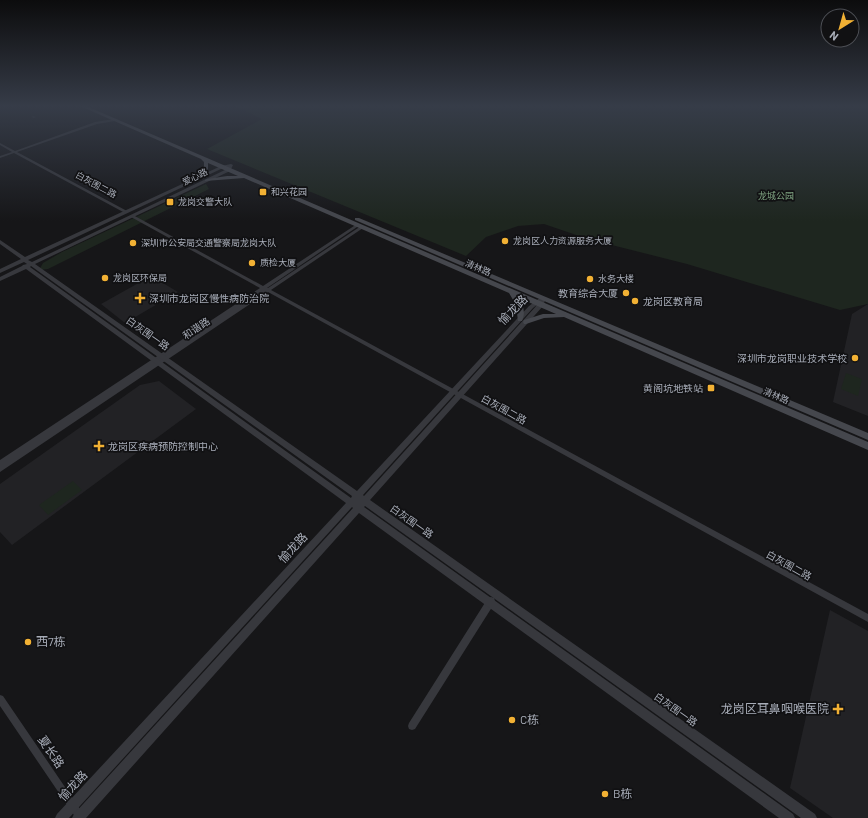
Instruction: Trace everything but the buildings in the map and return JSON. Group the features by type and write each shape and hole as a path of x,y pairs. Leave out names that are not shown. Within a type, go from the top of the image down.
{"main road":[{"path":"170,144 222,167"},
{"name":"清林路","path":"177,144 540,302 868,436"},
{"path":"198,178 204,172 207,165 202,158"},
{"name":"清林路","path":"230,168 251,179 504,289 540,302 572,318 629,339 868,446"},
{"path":"207,180 227,177 251,179"},
{"path":"504,289 513,294 520,304 523,321 536,317 552,315 572,318"}],"street":[{"name":"白灰围二路","path":"0,144 126,212"},
{"path":"0,156 33,144"},
{"path":"14,151 34,144"},
{"name":"爱心路","path":"0,279 25,263 126,212 222,167 230,168"},
{"name":"爱心路","path":"0,271 25,263 132,216 230,168"},
{"name":"白灰围二路","path":"132,216 868,618"},
{"name":"和谐路","path":"0,470 160,360 360,226"},
{"name":"白灰围一路","path":"0,242 25,263 160,360 354,505 789,818"},
{"name":"白灰围一路","path":"0,248 25,263"},
{"name":"愉龙路","path":"61,818 361,498 540,302"},
{"name":"和谐路","path":"0,463 160,360"},
{"name":"白灰围一路","path":"160,360 361,498 811,818"},
{"name":"愉龙路","path":"79,817 354,505"},
{"path":"412,726 496,594"},
{"name":"夏长路","path":"0,699 79,817"}],"shaded area":[{"name":"深圳市龙岗区慢性病防治院","path":"151,276 178,292 125,323 101,304"},
{"name":"深圳市龙岗职业技术学校","path":"868,304 868,416 833,402 852,314"},
{"name":"龙岗区疾病预防控制中心","path":"159,381 196,409 12,545 0,532 0,484 140,385"},
{"name":"龙岗区耳鼻咽喉医院","path":"830,610 868,631 868,818 833,818 790,788"}],"green space":[{"name":"龙城公园","path":"216,144 868,144 868,304 840,310 687,264 588,239 544,224 518,226 486,237 466,256 207,149"},
{"path":"206,184 209,189 48,269 39,270 43,263 62,252"},
{"path":"846,373 862,379 858,396 841,389"},
{"path":"73,481 82,490 48,515 39,505"}],"place":[{"name":"和兴花园","path":"263,192"},
{"name":"龙岗交警大队","path":"170,202"},
{"name":"龙岗区人力资源服务大厦","path":"505,241"},
{"name":"深圳市公安局交通警察局龙岗大队","path":"133,243"},
{"name":"质检大厦","path":"252,263"},
{"name":"龙岗区环保局","path":"105,278"},
{"name":"水务大楼","path":"590,279"},
{"name":"教育综合大厦","path":"626,293"},
{"name":"深圳市龙岗区慢性病防治院","path":"140,298"},
{"name":"龙岗区教育局","path":"635,301"},
{"name":"深圳市龙岗职业技术学校","path":"855,358"},
{"name":"黄阁坑地铁站","path":"711,388"},
{"name":"龙岗区疾病预防控制中心","path":"99,446"},
{"name":"西7栋","path":"28,642"},
{"name":"龙岗区耳鼻咽喉医院","path":"838,709"},
{"name":"C栋","path":"512,720"},
{"name":"B栋","path":"605,794"}]}
